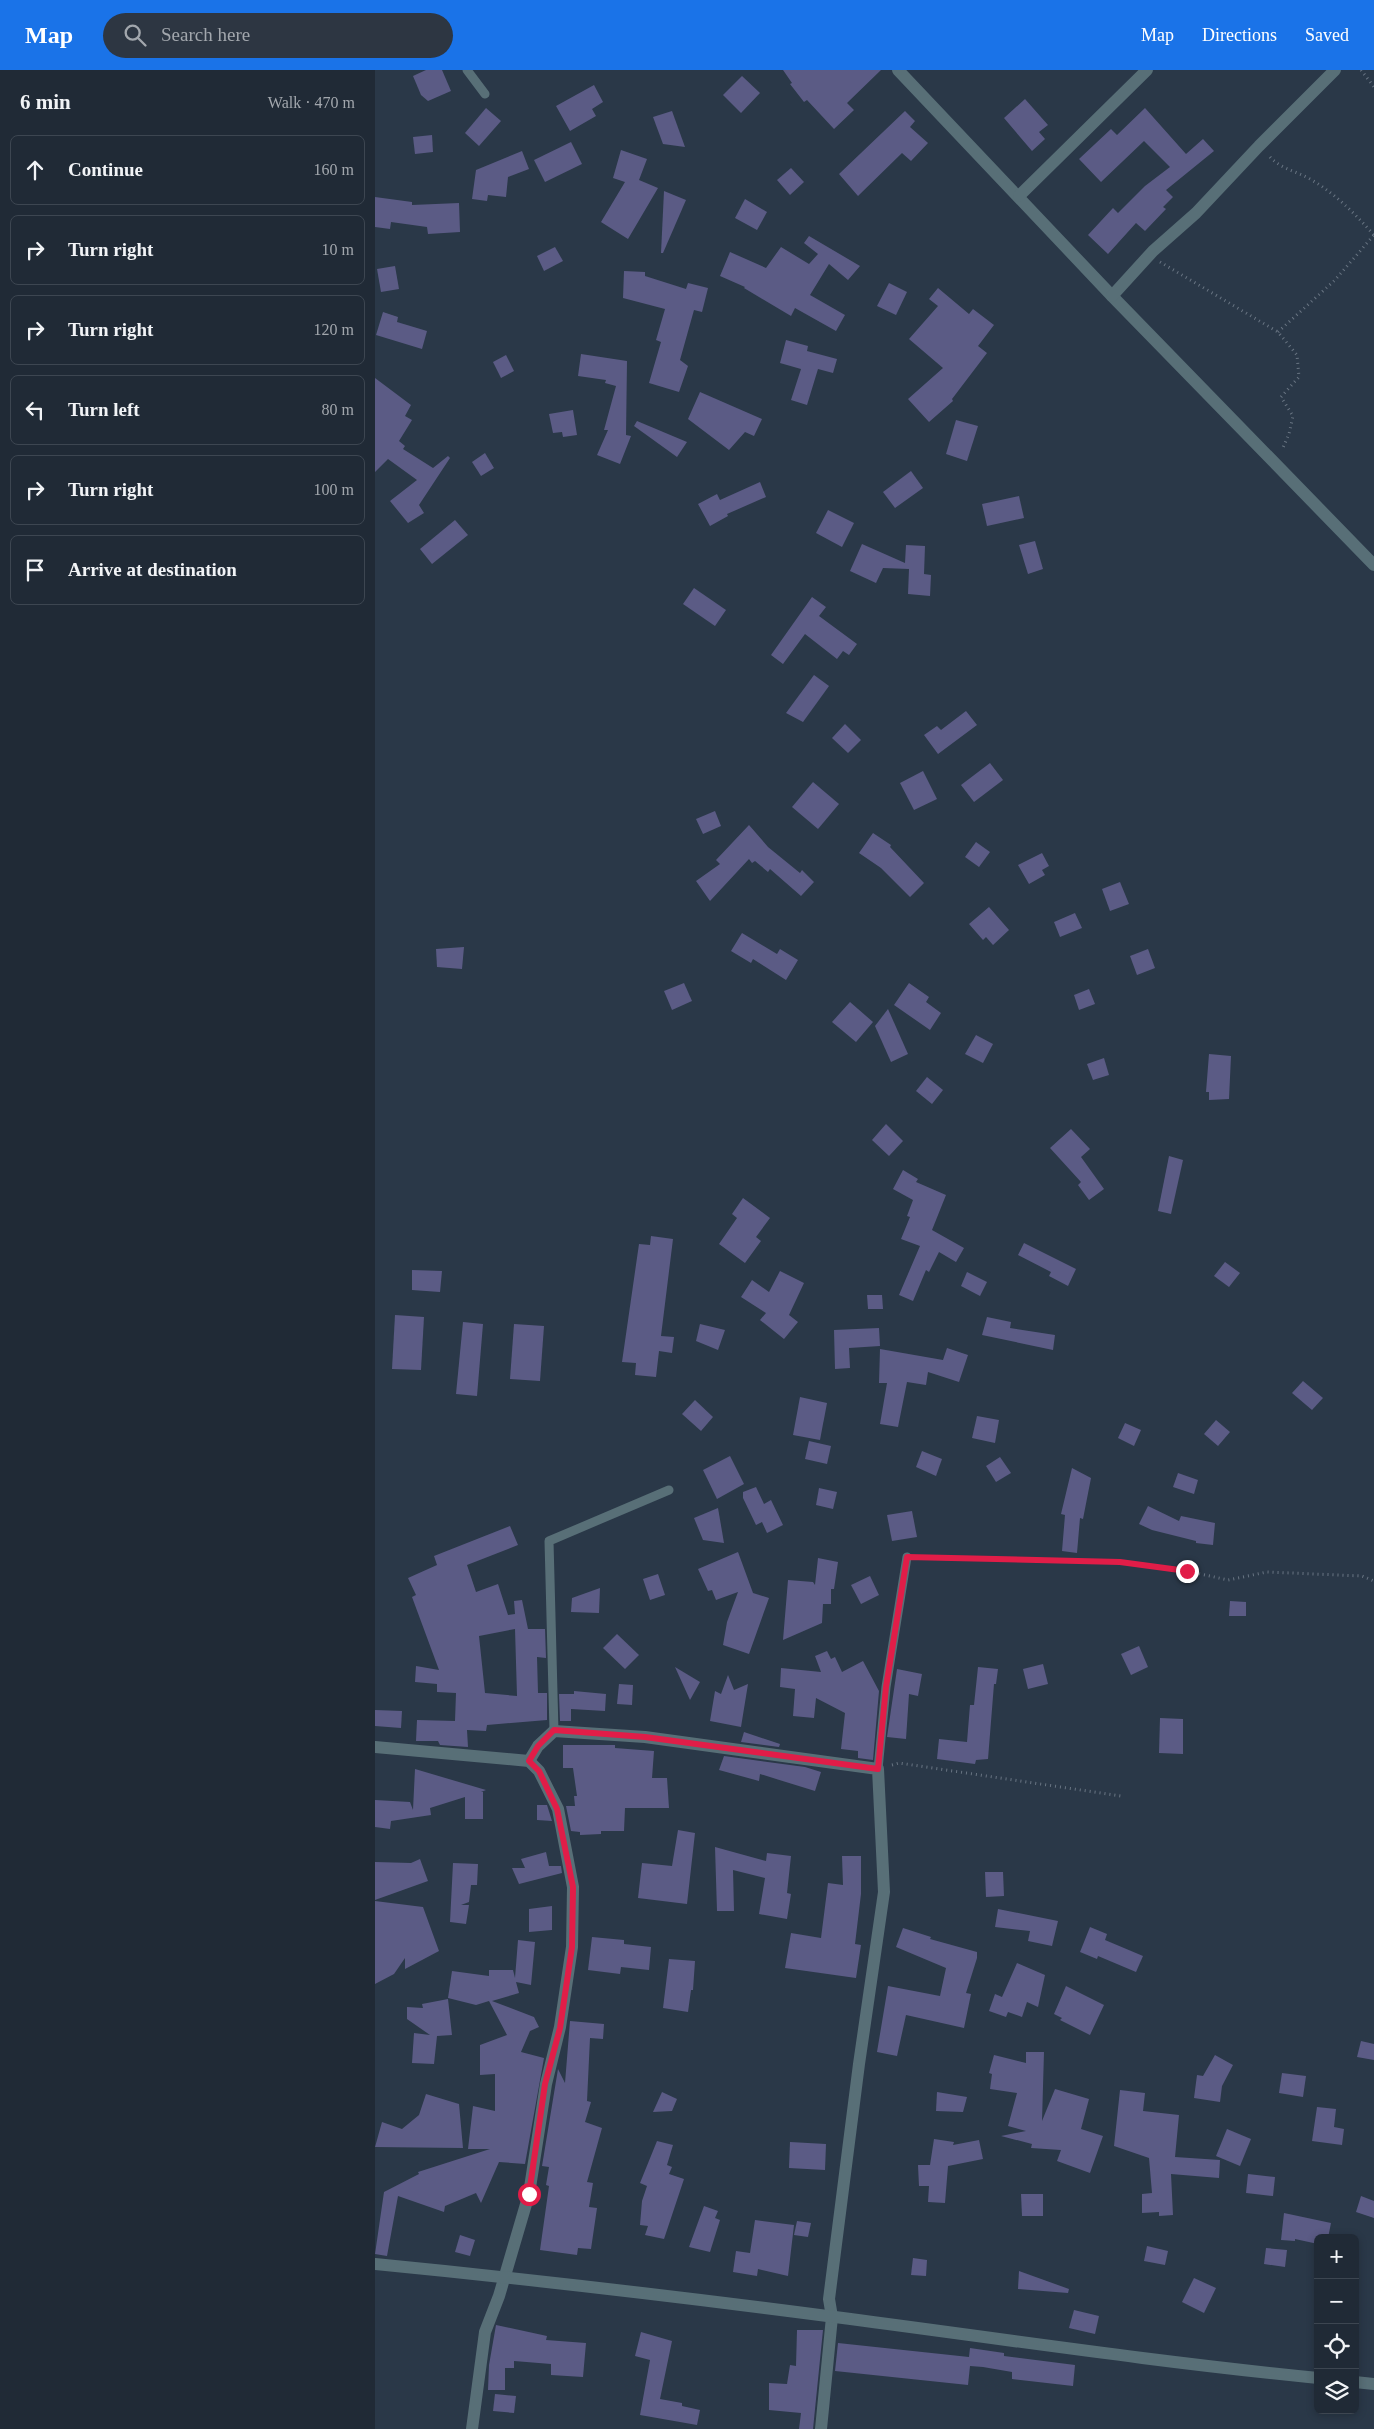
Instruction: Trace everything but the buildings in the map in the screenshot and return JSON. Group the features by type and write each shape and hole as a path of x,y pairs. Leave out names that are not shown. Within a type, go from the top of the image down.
{"street":[{"path":"899,70 1112,296 1374,565"},
{"path":"1019,196 1147,70"},
{"path":"1112,296 1153,252 1196,213 1259,146 1335,70"},
{"path":"529,1761 538,1746 554,1730 645,1737 878,1769 884,1892 859,2064 829,2299 832,2317 821,2429"},
{"path":"375,1747 529,1761 539,1771 557,1809 573,1887 572,1947 560,2028 545,2084 529,2194 485,2332 472,2429"},
{"path":"375,2264 504,2277 832,2317 1071,2350 1314,2378"},
{"path":"1359,2382 1374,2384"}],"lane":[{"path":"467,70 485,94"},
{"path":"554,1730 549,1541 669,1490"},
{"path":"878,1769 886,1687 907,1557"}],"path":[{"path":"1361,70 1374,87"},
{"path":"1259,146 1277,165 1309,178 1344,202 1374,235 1335,280 1278,332"},
{"path":"1153,252 1162,264 1278,332 1297,355 1299,377 1281,397 1293,416 1289,434 1275,464"},
{"path":"907,1557 1120,1562 1187,1571 1228,1580 1267,1572 1362,1576 1374,1581"},
{"path":"878,1769 899,1763 1121,1796"}],"route":[{"path":"529,2194 532,2162 545,2084 560,2028 572,1947 573,1887 557,1809 539,1771 529,1761 538,1746 554,1730 645,1737 878,1769 886,1687 907,1557 1059,1559 1120,1562 1187,1571"}]}
